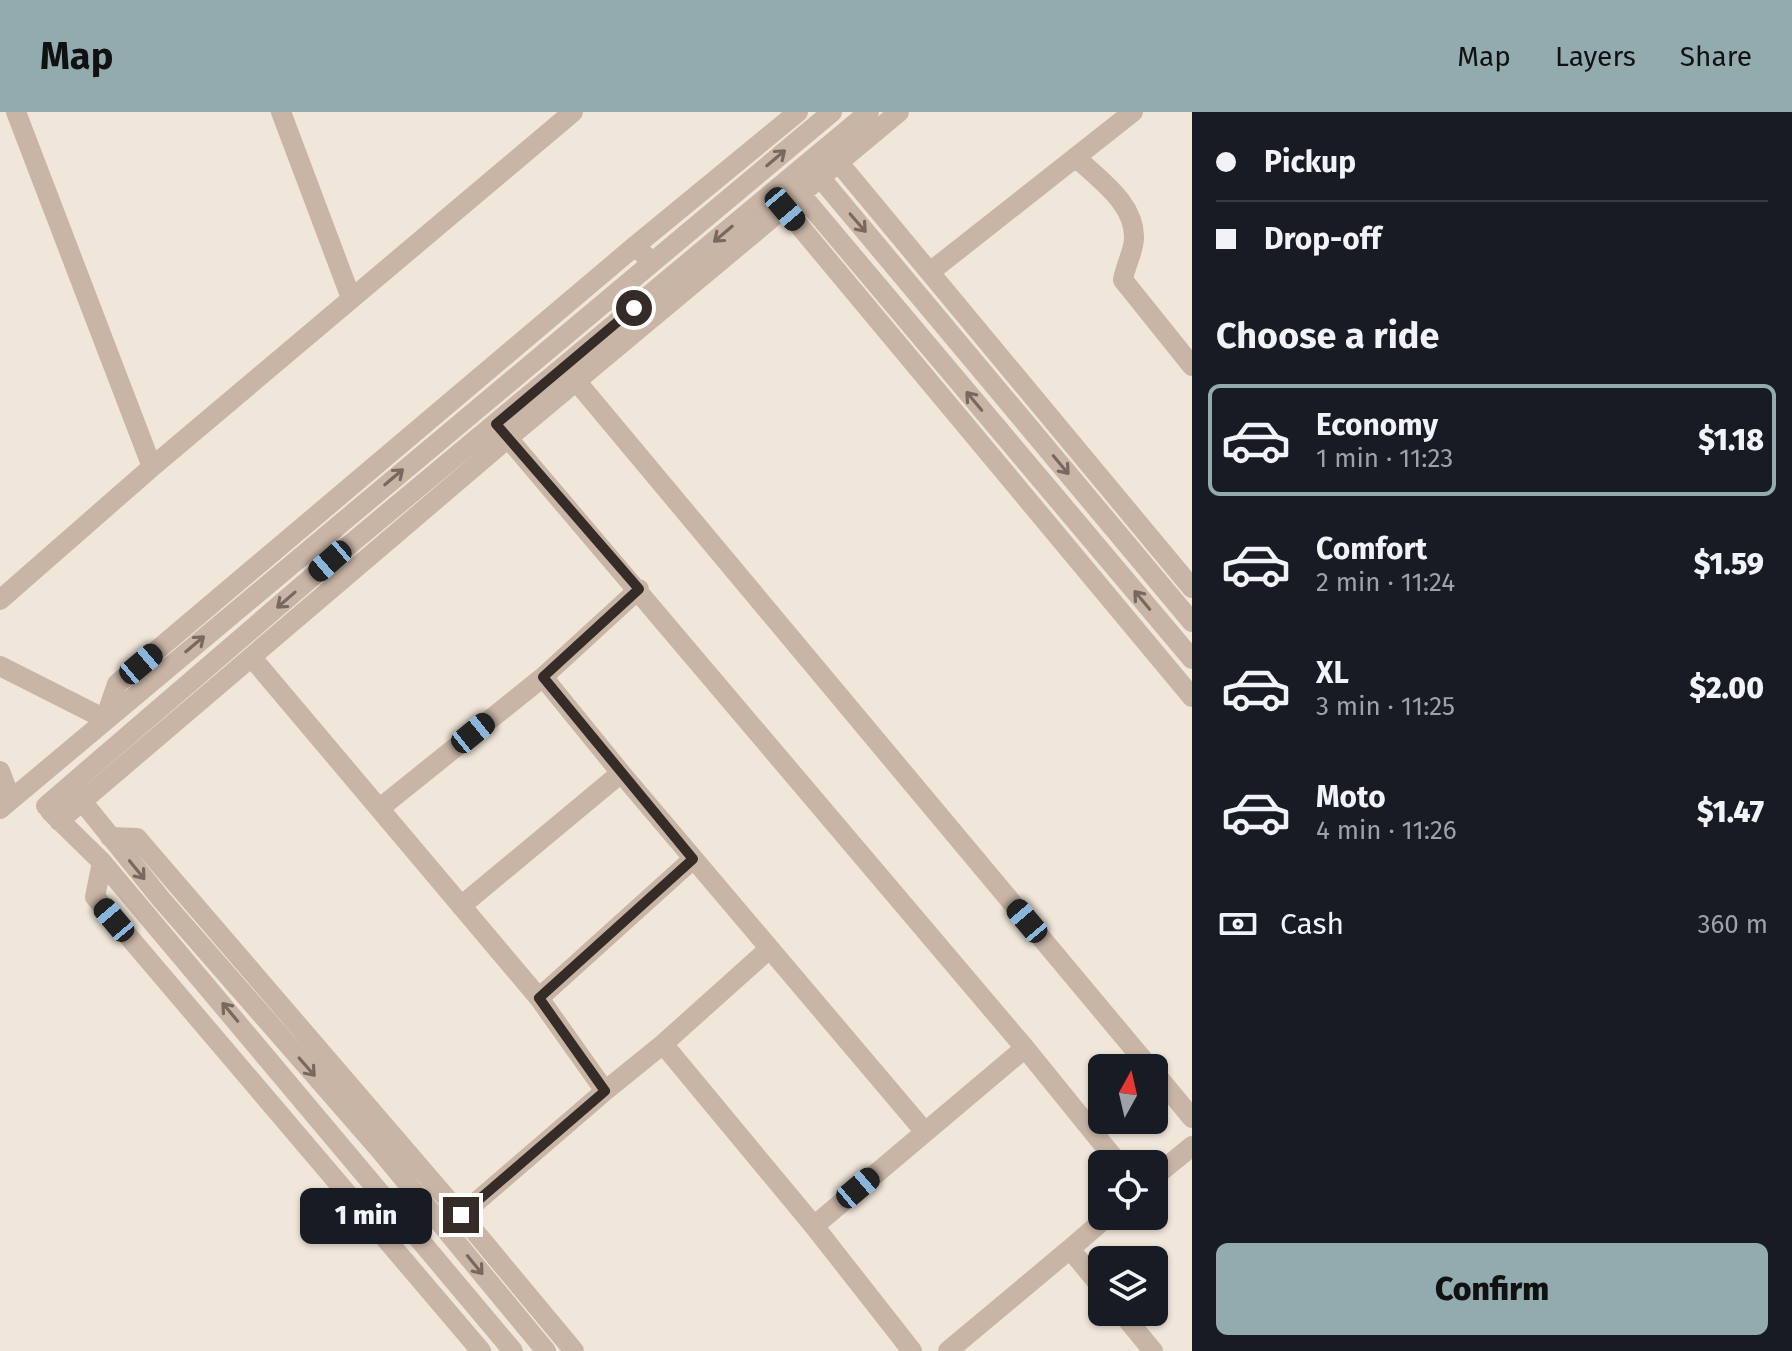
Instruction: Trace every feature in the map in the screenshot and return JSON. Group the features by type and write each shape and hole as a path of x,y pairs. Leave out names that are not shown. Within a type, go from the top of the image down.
{"street":[{"path":"16,112 152,467"},
{"path":"281,112 351,298"},
{"path":"0,600 351,298 550,119 573,112"},
{"path":"105,719 117,684 798,112"},
{"path":"0,771 5,805 832,112"},
{"path":"76,793 253,659 502,432 814,171 869,112"},
{"path":"832,155 899,112"},
{"path":"930,272 1133,112"},
{"path":"832,155 1192,588"},
{"path":"1077,158 1120,198 1133,224 1134,241 1125,264 1123,280 1192,366"},
{"path":"814,171 1192,622"},
{"path":"52,813 354,541 502,432 577,382 787,194"},
{"path":"787,194 1192,659"},
{"path":"787,194 1192,697"},
{"path":"635,246 652,262"},
{"path":"577,382 1139,1054"},
{"path":"502,432 639,589 1108,1150"},
{"path":"340,522 354,541"},
{"path":"380,808 543,677 639,589"},
{"path":"253,659 539,998 605,1091"},
{"path":"0,666 105,719"},
{"path":"543,677 925,1132"},
{"path":"54,764 161,899 379,1149 546,1351"},
{"path":"461,906 621,773"},
{"path":"30,786 52,813 102,862 513,1351"},
{"path":"110,837 137,838 574,1351"},
{"path":"539,998 693,859"},
{"path":"102,862 95,897 481,1351"},
{"path":"445,1229 663,1044 769,949"},
{"path":"663,1044 814,1226 912,1351"},
{"path":"814,1226 1025,1048"},
{"path":"1168,1089 1192,1118"},
{"path":"1168,1166 1192,1146"},
{"path":"358,1164 379,1149"},
{"path":"948,1351 1092,1230"},
{"path":"1070,1249 1088,1271"},
{"path":"1132,1326 1153,1351"}],"route":[{"path":"461,1215 605,1091 539,998 693,859 543,677 639,589 496,424 634,308"}]}
